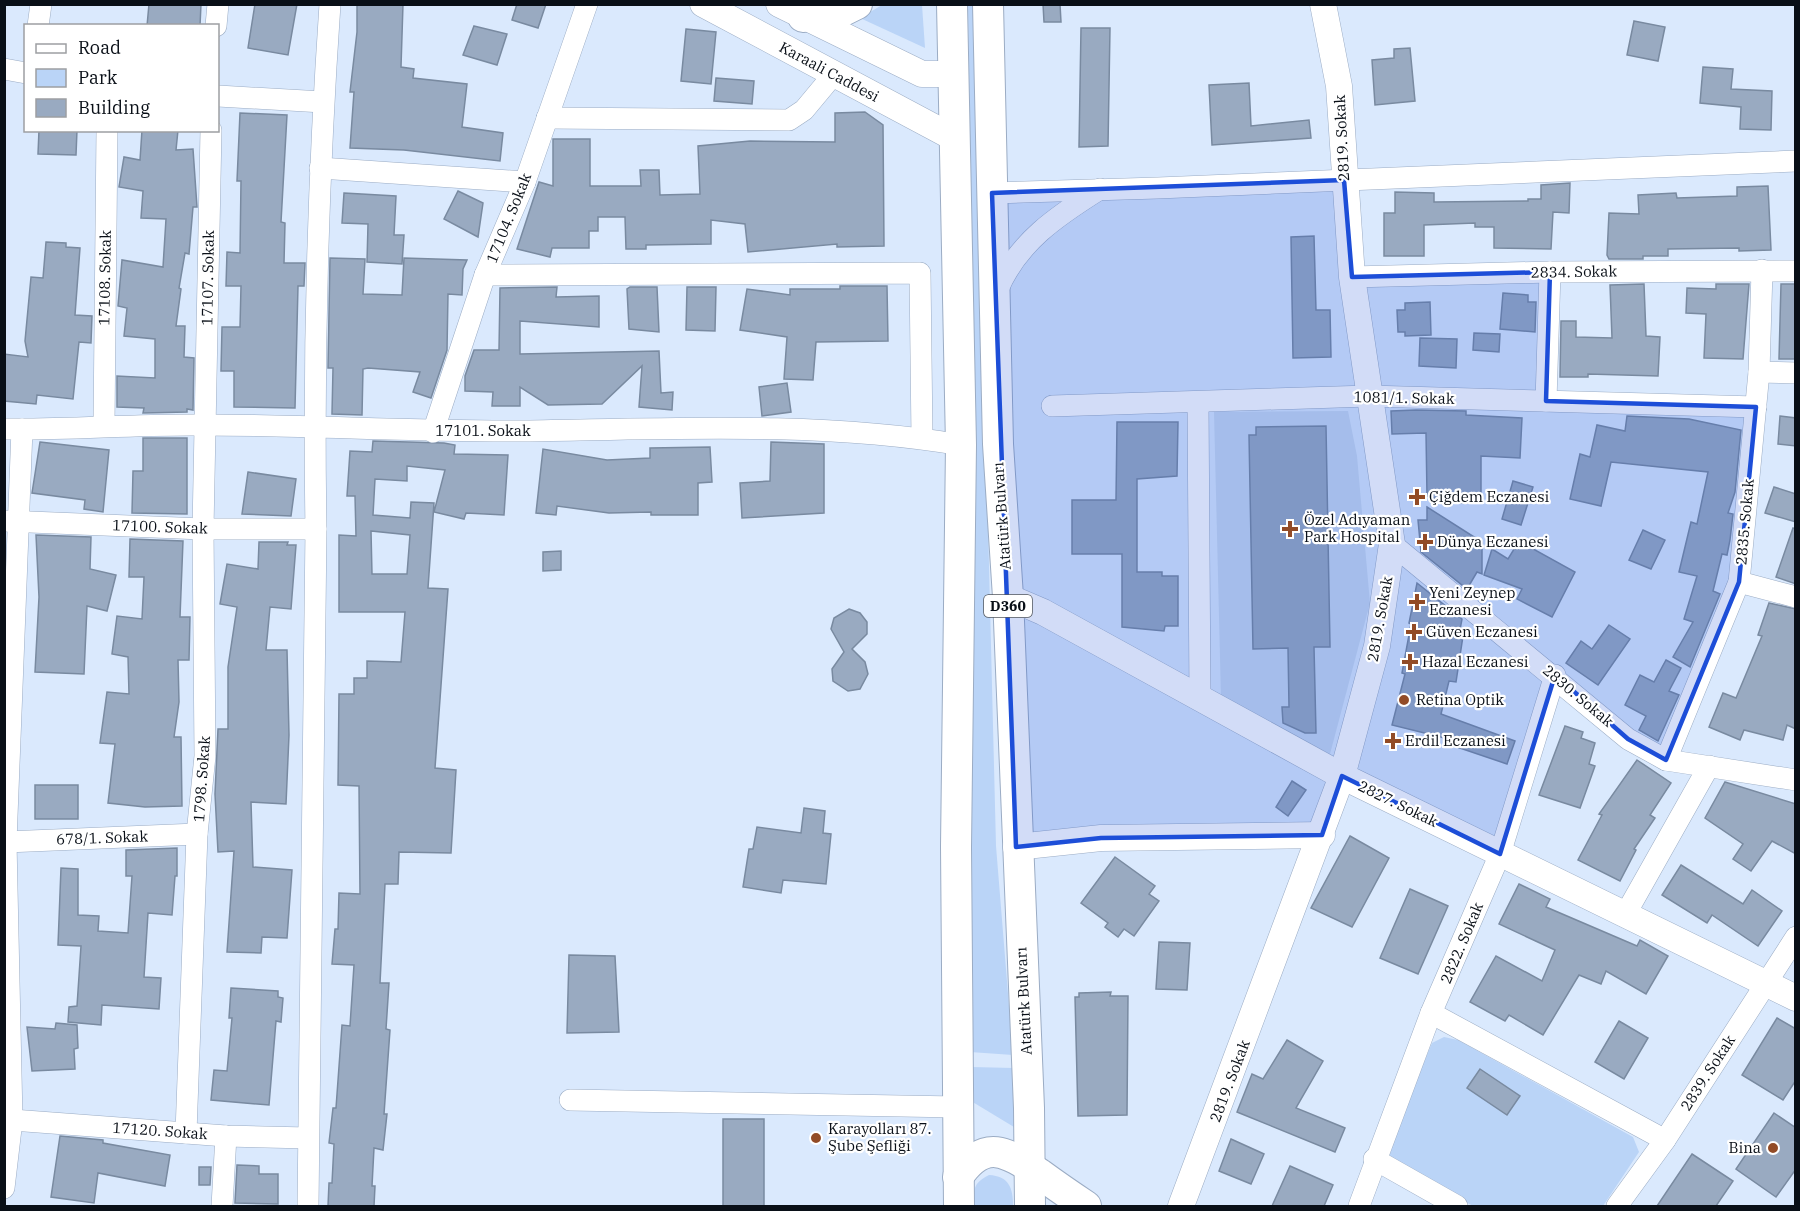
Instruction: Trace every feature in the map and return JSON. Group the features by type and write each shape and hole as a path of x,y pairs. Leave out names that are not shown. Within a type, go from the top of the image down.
{"highway":[{"path":"791,11 843,11 857,4"},
{"path":"952,4 961,445 956,847 959,1206"},
{"name":"Atatürk Bulvarı","path":"988,4 998,444 1008,597 1030,1206"},
{"path":"958,1177 968,1162 983,1153 1000,1151 1016,1157 1086,1206"}],"main road":[{"name":"Karaali Caddesi","path":"703,4 956,139"},
{"name":"2819. Sokak","path":"1181,1206 1322,835 1342,776 1377,646 1392,544 1352,277 1339,86 1323,4"},
{"path":"791,11 922,74 955,74"},
{"name":"2827. Sokak","path":"1008,597 1043,612 1342,776 1796,998"},
{"path":"1016,847 1101,838 1322,835"}],"street":[{"path":"38,24 41,4"},
{"path":"216,24 218,4"},
{"path":"308,1206 316,529 314,428 320,168 330,4"},
{"name":"17104. Sokak","path":"434,432 485,275 525,182 587,4"},
{"path":"4,69 24,73"},
{"path":"548,118 789,120 804,110 834,74"},
{"path":"219,96 323,102"},
{"name":"17108. Sokak","path":"104,425 107,132"},
{"name":"17107. Sokak","path":"204,425 211,132"},
{"path":"992,193 1796,160"},
{"path":"320,168 525,182"},
{"path":"994,298 1008,266 1034,236 1062,212 1100,189"},
{"name":"2835. Sokak","path":"1666,760 1739,582 1759,372 1762,270"},
{"name":"2834. Sokak","path":"1352,277 1550,272 1796,271"},
{"path":"1546,401 1550,272"},
{"path":"485,275 920,273 922,438"},
{"path":"1759,372 1796,373"},
{"name":"1081/1. Sokak","path":"1052,406 1369,396 1756,408"},
{"path":"1198,402 1200,698"},
{"name":"17101. Sokak","path":"13,429 104,425 204,425 434,432 691,429 805,431 922,438 961,445"},
{"name":"1798. Sokak","path":"186,1132 197,834 206,756 204,425"},
{"path":"4,1188 12,1120 6,842 13,429"},
{"name":"17100. Sokak","path":"11,521 203,529 316,529"},
{"name":"2830. Sokak","path":"1392,544 1555,675 1628,739 1666,760 1796,780"},
{"path":"1739,582 1796,597"},
{"name":"2822. Sokak","path":"1359,1206 1374,1159 1431,1013 1500,854 1555,675"},
{"path":"1625,915 1709,766"},
{"name":"678/1. Sokak","path":"6,842 197,834"},
{"name":"2839. Sokak","path":"1617,1206 1665,1140 1796,938"},
{"path":"1431,1013 1665,1140"},
{"path":"570,1100 957,1107"},
{"name":"17120. Sokak","path":"12,1120 226,1136 308,1138"},
{"path":"222,1206 226,1136"},
{"path":"1374,1159 1458,1206"}],"highlighted area":[{"path":"1344,180 1352,277 1550,272 1546,401 1756,407 1739,582 1666,760 1628,739 1555,675 1500,854 1342,776 1322,835 1101,838 1016,847 992,193"}],"shaded area":[{"name":"Özel Adıyaman Park Hospital","path":"1348,411 1357,456 1370,603 1330,754 1221,698 1214,412"}],"green space":[{"path":"882,5 922,5 925,48 860,18"},
{"path":"968,5 975,5 996,846 1013,1055 970,1052 974,443"},
{"path":"1444,1037 1458,1040 1633,1137 1639,1152 1603,1206 1473,1206 1384,1157 1432,1043"},
{"path":"971,1067 1014,1068 1014,1127 971,1101"},
{"path":"989,1175 1001,1178 1008,1184 1011,1189 1013,1206 974,1206 975,1188"}],"building":[{"path":"149,4 201,4 200,24 147,24"},
{"path":"255,4 297,4 288,55 248,48"},
{"path":"357,4 403,4 401,67 414,69 413,78 467,84 462,127 503,133 500,161 404,150 350,148 354,92 350,92 357,32"},
{"path":"517,4 546,4 538,28 512,20"},
{"path":"1043,4 1060,4 1061,22 1044,22"},
{"path":"1634,21 1665,27 1658,61 1627,55"},
{"path":"474,26 507,34 497,65 463,55"},
{"path":"1081,28 1110,28 1108,146 1079,147"},
{"path":"686,29 716,32 711,84 681,81"},
{"path":"1410,48 1415,101 1375,105 1372,60 1394,58 1394,49"},
{"path":"1703,67 1733,69 1731,89 1772,91 1771,130 1740,129 1741,107 1700,103"},
{"path":"716,78 754,81 752,104 714,101"},
{"path":"1249,83 1251,126 1309,120 1311,138 1212,145 1209,85"},
{"path":"865,112 883,125 884,246 837,247 837,244 748,252 745,224 711,220 711,244 646,245 646,249 626,249 625,217 598,217 598,231 589,231 589,248 552,248 550,257 517,249 539,182 553,186 553,139 590,139 590,186 641,186 640,170 659,170 660,195 700,194 698,146 750,141 835,142 835,113"},
{"path":"240,113 287,115 281,222 285,223 284,263 305,263 304,286 298,286 295,408 234,407 234,371 221,371 222,327 240,327 241,286 226,286 227,252 240,253 241,181 237,181"},
{"path":"39,132 77,132 76,155 38,154"},
{"path":"142,132 178,132 176,150 193,149 197,207 193,207 189,254 185,253 176,326 185,326 184,357 194,358 193,410 187,409 187,412 143,413 144,408 117,407 117,376 155,378 155,339 124,336 127,308 118,306 122,260 163,267 166,219 141,218 143,191 119,187 124,157 140,160"},
{"path":"1570,183 1569,213 1553,212 1551,249 1494,248 1494,227 1475,227 1475,223 1424,225 1424,256 1384,256 1384,213 1395,213 1395,192 1434,193 1434,202 1528,201 1528,199 1541,199 1541,185"},
{"path":"1768,186 1771,250 1668,249 1668,256 1643,256 1643,259 1609,259 1607,255 1609,213 1639,214 1638,195 1676,193 1677,198 1737,196 1737,187"},
{"path":"458,191 483,203 478,237 444,219"},
{"path":"344,193 396,196 394,235 404,235 402,264 367,262 368,224 342,223"},
{"path":"1314,236 1316,310 1330,310 1331,357 1293,358 1291,237"},
{"path":"46,242 66,243 66,247 80,248 75,315 92,316 91,343 79,342 73,399 37,395 36,404 4,401 4,354 28,357 25,341 31,277 43,278"},
{"path":"330,258 365,259 363,294 402,295 404,258 467,260 463,269 462,295 448,294 447,350 431,398 413,392 420,372 368,368 363,369 362,415 332,414 333,368 328,368"},
{"path":"1644,284 1646,336 1660,337 1658,376 1588,374 1588,377 1560,377 1561,321 1576,321 1576,337 1612,338 1610,285"},
{"path":"1716,284 1749,284 1743,359 1704,358 1706,314 1686,313 1687,288 1716,289"},
{"path":"1781,284 1796,284 1796,359 1779,359"},
{"path":"840,286 887,286 888,341 816,342 813,380 784,379 787,337 740,330 747,289 790,295 790,289 840,289"},
{"path":"557,287 556,297 599,296 599,327 520,321 520,354 659,351 661,393 673,392 672,410 639,407 642,366 602,404 548,405 520,387 520,406 492,406 493,392 465,391 465,376 474,350 499,350 500,288"},
{"path":"657,287 659,332 629,329 627,289"},
{"path":"687,287 716,287 715,331 686,330"},
{"path":"1503,293 1528,295 1528,302 1536,302 1535,332 1500,329"},
{"path":"1430,302 1431,335 1405,336 1405,332 1398,332 1397,310 1405,310 1405,303"},
{"path":"1474,333 1500,334 1499,352 1473,350"},
{"path":"1420,338 1457,339 1456,368 1419,366"},
{"path":"787,383 791,412 762,416 759,387"},
{"path":"1391,411 1466,411 1466,415 1522,418 1520,458 1481,456 1481,503 1451,503 1427,496 1426,433 1392,434"},
{"path":"1627,416 1689,419 1741,430 1735,492 1728,513 1733,514 1730,540 1727,555 1722,554 1713,591 1720,594 1690,667 1673,657 1693,622 1684,619 1697,576 1679,572 1691,522 1697,524 1708,472 1611,462 1601,506 1570,499 1580,454 1590,457 1597,425 1625,431"},
{"path":"1780,416 1796,418 1796,446 1778,444"},
{"path":"1117,422 1178,422 1177,476 1137,479 1137,572 1162,572 1162,576 1178,576 1178,626 1165,626 1164,631 1122,627 1122,554 1072,554 1072,500 1116,500"},
{"path":"1326,426 1330,647 1314,647 1316,733 1305,733 1283,723 1282,707 1289,707 1288,648 1253,649 1249,435 1256,435 1256,427"},
{"path":"143,438 187,438 187,514 132,513 133,471 143,471"},
{"path":"373,441 444,443 455,445 454,454 508,455 504,515 466,513 464,519 434,512 445,470 407,466 407,481 375,479 373,515 410,518 411,502 434,503 428,588 448,589 435,768 456,770 451,853 399,852 398,884 385,884 380,983 389,983 386,1029 390,1030 384,1114 387,1114 383,1150 374,1148 372,1186 375,1186 374,1206 328,1206 334,1144 329,1143 333,1108 336,1108 342,1025 350,1026 354,965 332,964 335,929 338,929 339,893 360,894 359,786 338,785 339,694 354,694 354,678 367,678 367,661 401,662 405,612 339,612 339,535 356,536 355,496 347,496 350,451 372,452","holes":["371,531 410,535 407,574 372,574"]},
{"path":"40,442 109,450 103,512 84,509 85,500 32,493"},
{"path":"771,442 824,444 824,513 742,518 740,483 770,481"},
{"path":"710,447 712,482 698,483 698,515 651,515 651,512 609,513 557,506 556,515 536,513 543,449 607,460 650,458 650,448"},
{"path":"248,472 296,479 291,516 242,514"},
{"path":"1513,481 1533,487 1521,525 1502,519"},
{"path":"1774,487 1796,494 1796,522 1765,513"},
{"path":"1427,507 1482,542 1482,574 1477,572 1467,589 1421,552 1418,520 1427,520"},
{"path":"1793,528 1796,529 1796,584 1776,577"},
{"path":"1643,530 1665,540 1651,569 1629,560"},
{"path":"36,535 91,537 90,569 116,575 107,611 87,606 84,674 35,672 39,597"},
{"path":"130,539 183,541 180,617 190,617 189,660 178,660 179,702 174,737 181,737 182,806 145,807 108,803 115,744 100,743 107,692 129,694 128,657 112,654 117,616 142,619 144,577 129,577"},
{"path":"1519,541 1575,572 1552,617 1517,599 1522,589 1484,575 1492,549 1508,559"},
{"path":"259,542 288,542 287,545 296,545 291,609 270,607 266,650 287,650 289,735 286,804 251,802 253,867 292,870 287,938 262,937 261,953 227,952 234,851 218,852 215,794 218,729 228,729 228,667 237,607 220,604 227,564 258,569"},
{"path":"561,551 561,570 543,571 543,552"},
{"path":"1417,583 1462,619 1459,635 1463,636 1456,682 1449,681 1441,714 1515,741 1507,764 1451,745 1453,740 1392,725 1405,674 1402,673"},
{"path":"1769,603 1796,609 1796,729 1787,725 1783,740 1744,730 1740,740 1709,727 1723,693 1736,698 1762,636 1758,635"},
{"path":"849,609 860,613 867,622 867,634 852,649 865,662 868,674 860,689 848,691 833,681 832,669 844,652 831,629 834,618"},
{"path":"1609,625 1630,639 1598,685 1566,663 1581,641 1592,649"},
{"path":"1666,660 1681,668 1669,691 1679,695 1658,741 1639,730 1646,716 1625,705 1640,675 1654,682"},
{"path":"1565,726 1583,732 1581,738 1595,743 1589,764 1595,766 1580,808 1539,795"},
{"path":"1637,760 1671,783 1650,815 1655,818 1634,849 1636,850 1620,881 1578,860 1602,815 1599,814"},
{"path":"1292,781 1306,790 1288,816 1276,807"},
{"path":"1725,782 1796,804 1796,854 1772,841 1751,871 1733,859 1743,844 1705,818"},
{"path":"35,785 78,785 78,819 35,819"},
{"path":"804,808 825,811 823,833 831,834 826,884 783,880 781,893 743,887 749,849 753,849 757,827 801,833"},
{"path":"1350,836 1389,858 1352,927 1311,908"},
{"path":"177,848 177,876 175,876 172,915 148,913 144,977 161,978 159,1009 102,1005 101,1025 68,1022 69,1007 77,1006 81,946 58,945 61,868 78,869 78,915 99,916 98,931 128,933 132,876 126,876 126,850"},
{"path":"1115,857 1155,886 1149,894 1159,901 1134,936 1124,929 1118,937 1105,927 1108,923 1081,903"},
{"path":"1681,865 1743,904 1752,890 1782,911 1758,946 1712,915 1707,923 1662,895"},
{"path":"1519,884 1550,899 1546,907 1637,946 1640,940 1668,956 1646,994 1606,971 1601,984 1579,975 1543,1035 1509,1015 1505,1021 1470,1002 1496,956 1542,981 1555,950 1499,924"},
{"path":"1410,889 1448,906 1418,974 1380,958"},
{"path":"1159,942 1190,943 1187,990 1156,989"},
{"path":"569,955 615,956 619,1032 567,1033"},
{"path":"231,988 278,991 278,997 283,998 281,1022 276,1021 269,1105 211,1100 214,1070 227,1071 232,1018 229,1018"},
{"path":"1111,992 1110,996 1128,996 1127,1115 1078,1116 1075,997 1079,997 1079,993"},
{"name":"Bina","path":"1777,1018 1796,1029 1796,1080 1783,1100 1742,1075"},
{"path":"1619,1021 1648,1038 1624,1079 1595,1062"},
{"path":"56,1023 77,1025 78,1048 74,1049 75,1069 32,1071 27,1027 55,1029"},
{"path":"1287,1040 1323,1061 1296,1108 1345,1128 1335,1152 1237,1112 1252,1074 1263,1079"},
{"path":"1480,1069 1520,1096 1507,1115 1467,1088"},
{"name":"Bina","path":"1774,1113 1796,1128 1796,1169 1776,1197 1736,1169"},
{"path":"723,1119 764,1119 764,1206 723,1206"},
{"path":"60,1136 103,1140 103,1143 170,1155 165,1186 98,1173 94,1203 51,1197"},
{"path":"1231,1139 1264,1154 1251,1184 1219,1171"},
{"name":"Bina","path":"1692,1154 1733,1181 1716,1206 1657,1206"},
{"path":"237,1165 259,1166 259,1174 278,1174 278,1204 235,1203"},
{"path":"1290,1166 1333,1185 1324,1206 1272,1206"},
{"path":"199,1167 211,1167 210,1185 199,1185"}],"place":[{"name":"Çiğdem Eczanesi","path":"1417,497"},
{"name":"Özel Adıyaman Park Hospital","path":"1290,529"},
{"name":"Dünya Eczanesi","path":"1425,542"},
{"name":"Yeni Zeynep Eczanesi","path":"1417,602"},
{"name":"Güven Eczanesi","path":"1414,632"},
{"name":"Hazal Eczanesi","path":"1410,662"},
{"name":"Retina Optik","path":"1404,700"},
{"name":"Erdil Eczanesi","path":"1393,741"},
{"name":"Karayolları 87. Şube Şefliği","path":"816,1138"},
{"name":"Bina","path":"1773,1148"}]}
